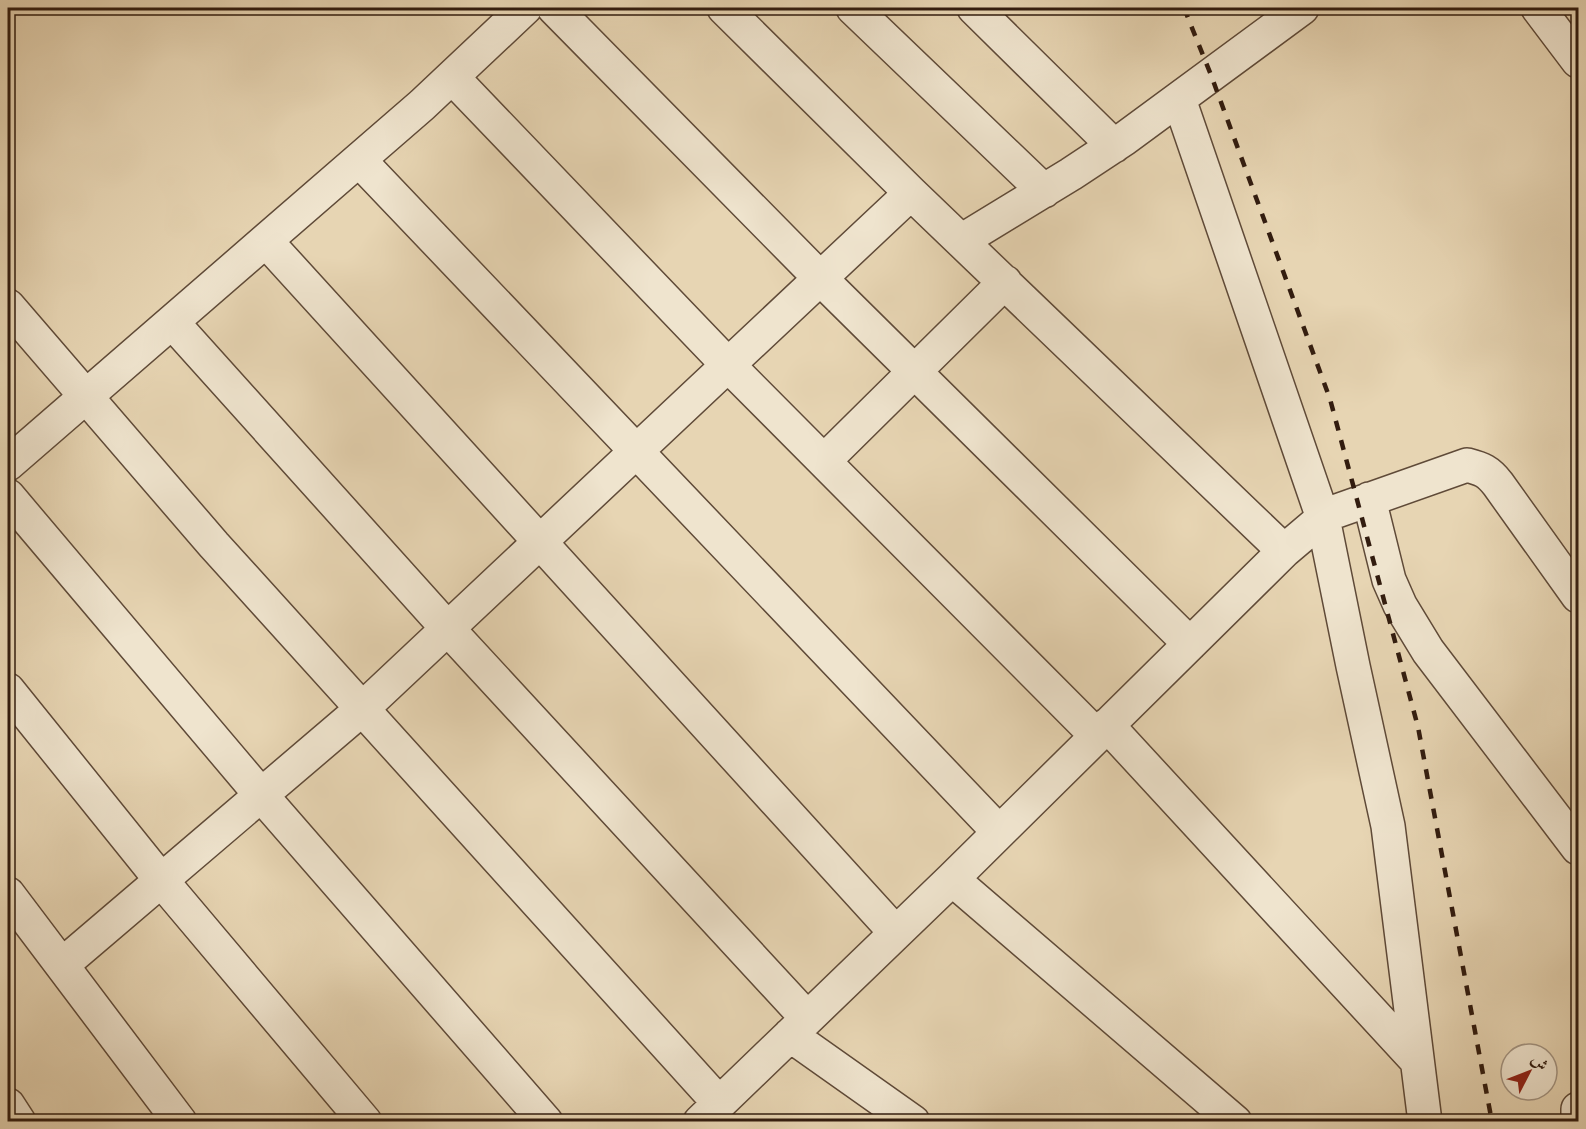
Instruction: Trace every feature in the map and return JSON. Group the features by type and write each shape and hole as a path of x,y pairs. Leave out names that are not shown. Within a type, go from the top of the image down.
{"street":[{"path":"8,464 359,160 525,8"},
{"path":"554,8 820,278 1190,644"},
{"path":"724,8 911,193 1284,551"},
{"path":"853,8 1044,190"},
{"path":"974,8 1114,146"},
{"path":"961,241 1114,146 1302,8"},
{"path":"1538,8 1578,61"},
{"path":"452,77 728,365 1102,730 1417,1061"},
{"path":"1179,99 1323,518 1388,826 1425,1122"},
{"path":"359,160 999,832"},
{"path":"62,965 362,709 911,193"},
{"path":"266,241 896,933"},
{"path":"824,461 1005,282"},
{"path":"8,306 214,545 362,709 709,1112 952,879 1284,551 1323,518 1369,499 1467,465 1481,468 1491,474 1578,596"},
{"path":"172,322 448,628 799,1027 913,1122"},
{"path":"8,496 261,795 546,1122"},
{"path":"1369,499 1389,580 1400,605 1428,651 1578,848"},
{"path":"8,690 161,880 364,1122"},
{"path":"952,879 1235,1122"},
{"path":"8,894 180,1122"},
{"path":"8,1105 19,1122"},
{"path":"1578,1109 1578,1120"}],"railway":[{"path":"1184,8 1211,75 1330,399 1418,727 1492,1122"}]}
